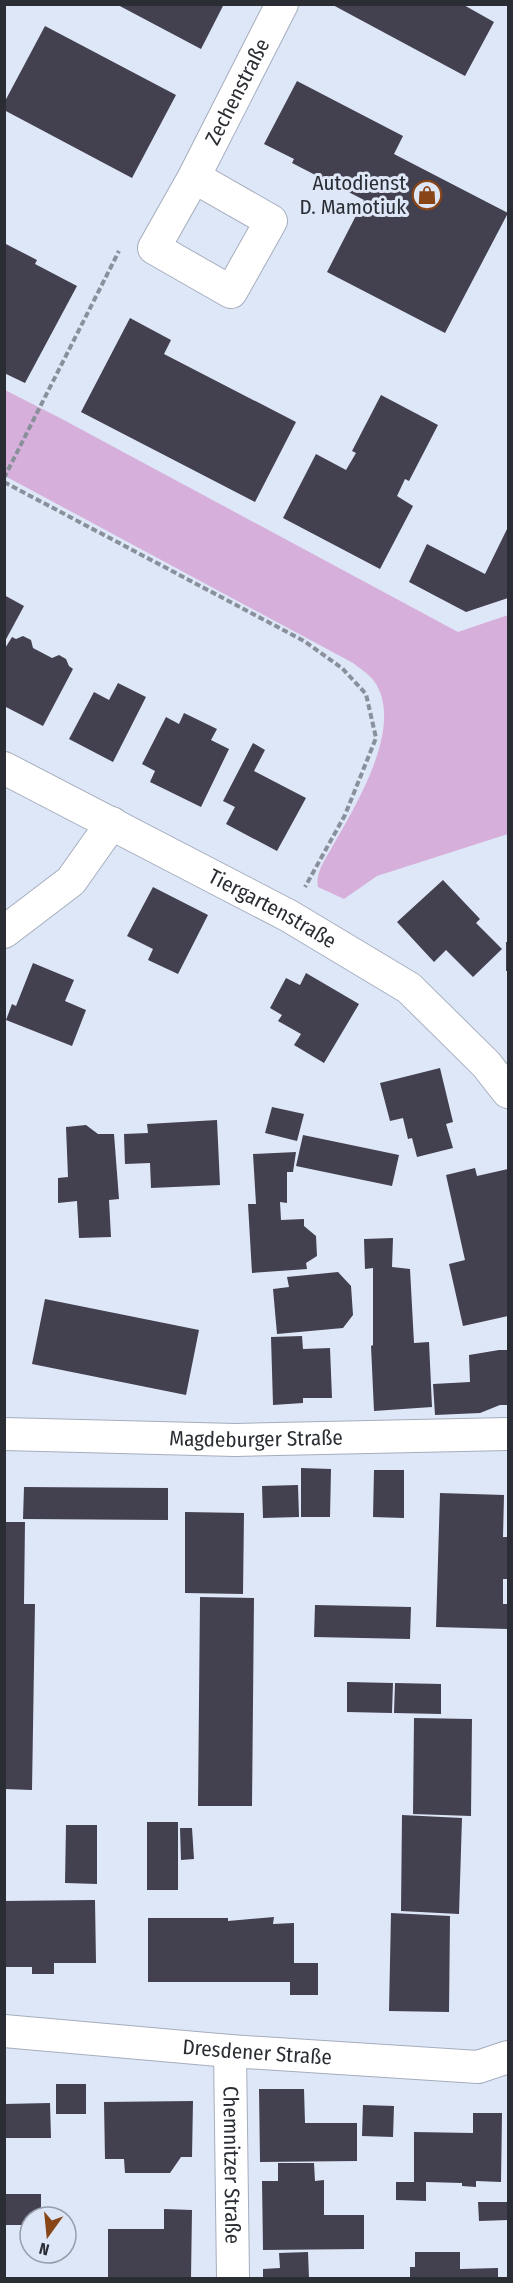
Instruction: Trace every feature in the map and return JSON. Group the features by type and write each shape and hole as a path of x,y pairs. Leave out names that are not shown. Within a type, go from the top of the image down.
{"street":[{"name":"Zechenstraße","path":"194,177 282,4"},
{"name":"Tiergartenstraße","path":"4,768 289,916 409,988 486,1064 508,1092"},
{"path":"4,932 71,882 112,823"},
{"name":"Magdeburger Straße","path":"4,1434 235,1440 508,1434"},
{"name":"Dresdener Straße","path":"4,2031 230,2051 478,2067 508,2057"},
{"name":"Chemnitzer Straße","path":"230,2051 233,2278"}],"path":[{"path":"121,247 4,480 304,641 342,668 366,694 376,738 345,815 289,916"}],"shaded area":[{"path":"5,390 458,632 508,615 508,834 377,876 344,899 318,887 321,867 363,790 381,743 384,720 382,699 374,681 353,663 5,476"}],"building":[{"path":"116,4 224,4 201,49"},
{"path":"331,4 462,4 494,22 465,76"},
{"path":"45,26 176,95 132,178 4,110 4,103"},
{"path":"297,81 403,136 394,154 508,213 445,333 327,272 364,200 292,163 294,159 264,144"},
{"path":"4,243 37,260 35,264 77,286 25,383 4,373"},
{"path":"130,318 171,340 164,354 296,422 255,502 81,412"},
{"path":"381,395 438,425 409,481 405,479 397,496 413,506 380,569 283,518 316,454 346,470 356,453 352,451"},
{"path":"508,527 508,598 466,612 409,582 427,544 485,574"},
{"path":"4,595 24,606 4,643"},
{"path":"23,636 31,640 33,648 52,658 59,655 66,659 73,669 43,726 4,706 4,650 12,637 16,639"},
{"path":"118,683 146,697 113,762 69,739 94,692 109,700"},
{"path":"184,713 217,729 211,740 229,749 201,807 150,782 155,771 142,764 166,717 179,724"},
{"path":"253,743 265,750 254,771 306,798 277,851 226,824 235,807 223,801"},
{"path":"443,880 480,919 476,923 502,949 473,977 446,950 434,962 397,922"},
{"path":"153,887 208,915 178,974 148,960 153,949 127,936"},
{"path":"506,942 508,942 508,971 506,971"},
{"path":"33,963 74,980 65,1001 86,1010 72,1046 6,1020 12,1004 16,1006"},
{"path":"306,973 359,1004 324,1063 294,1045 301,1034 278,1021 282,1015 270,1008 286,978 300,985"},
{"path":"440,1068 453,1122 446,1124 453,1148 417,1157 412,1138 408,1139 403,1118 390,1121 380,1083"},
{"path":"272,1107 304,1114 297,1141 265,1133"},
{"path":"217,1120 220,1185 151,1188 150,1163 125,1164 124,1134 148,1133 147,1124"},
{"path":"86,1125 98,1134 114,1134 119,1199 109,1200 111,1237 79,1238 77,1201 58,1203 58,1178 68,1177 66,1127"},
{"path":"303,1135 399,1155 392,1186 296,1166"},
{"path":"296,1152 293,1172 287,1172 287,1203 280,1202 281,1220 304,1219 304,1226 316,1236 317,1256 306,1263 307,1269 252,1273 248,1204 256,1204 253,1154"},
{"path":"475,1168 477,1176 508,1169 508,1316 463,1326 449,1264 465,1260 446,1175"},
{"path":"393,1238 392,1267 410,1269 414,1343 429,1342 432,1407 374,1411 371,1346 373,1345 373,1268 365,1269 364,1239"},
{"path":"338,1272 351,1286 353,1315 343,1328 277,1334 273,1289 289,1287 287,1277"},
{"path":"45,1299 199,1330 186,1395 32,1364"},
{"path":"302,1336 303,1349 330,1348 332,1398 303,1398 303,1403 273,1405 271,1337"},
{"path":"508,1350 508,1405 500,1405 480,1413 435,1415 433,1384 470,1382 469,1355"},
{"path":"301,1468 331,1469 330,1517 301,1517"},
{"path":"374,1470 404,1470 404,1518 373,1517"},
{"path":"298,1485 299,1517 263,1518 262,1486"},
{"path":"24,1487 168,1488 168,1520 23,1519"},
{"path":"440,1493 504,1495 503,1537 508,1537 508,1579 503,1579 503,1604 508,1604 508,1629 436,1627"},
{"path":"185,1512 244,1513 243,1594 185,1593"},
{"path":"4,1522 25,1522 24,1604 35,1604 32,1790 4,1789"},
{"path":"200,1597 254,1598 252,1806 198,1806"},
{"path":"315,1605 411,1607 410,1639 314,1637"},
{"path":"347,1682 393,1683 392,1713 347,1712"},
{"path":"395,1683 441,1684 441,1714 394,1713"},
{"path":"414,1718 472,1719 471,1816 413,1814"},
{"path":"402,1815 462,1818 459,1914 401,1911"},
{"path":"147,1822 178,1822 178,1890 147,1890"},
{"path":"66,1825 97,1825 97,1884 65,1883"},
{"path":"180,1828 192,1828 194,1859 181,1860"},
{"path":"95,1900 96,1963 54,1963 54,1974 32,1974 32,1967 4,1967 4,1901"},
{"path":"391,1913 450,1916 449,2012 389,2011"},
{"path":"274,1917 273,1924 294,1923 294,1963 318,1963 318,1995 290,1995 290,1982 148,1982 148,1918 228,1918 228,1921"},
{"path":"56,2084 86,2084 86,2114 56,2114"},
{"path":"259,2089 304,2089 305,2123 357,2123 357,2161 260,2162"},
{"path":"193,2101 192,2157 181,2157 170,2173 125,2173 124,2159 105,2159 104,2102"},
{"path":"50,2103 51,2138 4,2138 4,2104"},
{"path":"363,2105 394,2106 393,2137 362,2136"},
{"path":"473,2113 502,2113 501,2182 476,2181 476,2187 462,2186 462,2183 426,2182 426,2201 396,2200 396,2182 414,2182 414,2132 473,2133"},
{"path":"278,2163 314,2163 315,2181 324,2180 324,2215 364,2215 364,2249 263,2250 262,2181 278,2181"},
{"path":"4,2194 41,2194 41,2205 18,2205 18,2225 4,2225"},
{"path":"478,2202 508,2202 508,2220 479,2221"},
{"path":"164,2209 192,2210 191,2278 108,2278 108,2229 164,2229"},
{"path":"308,2252 309,2278 263,2278 263,2269 280,2268 279,2253"},
{"path":"415,2252 460,2252 460,2269 498,2268 498,2278 410,2278 410,2267 415,2267"}],"place":[{"name":"Autodienst D. Mamotiuk","path":"427,195"}]}
